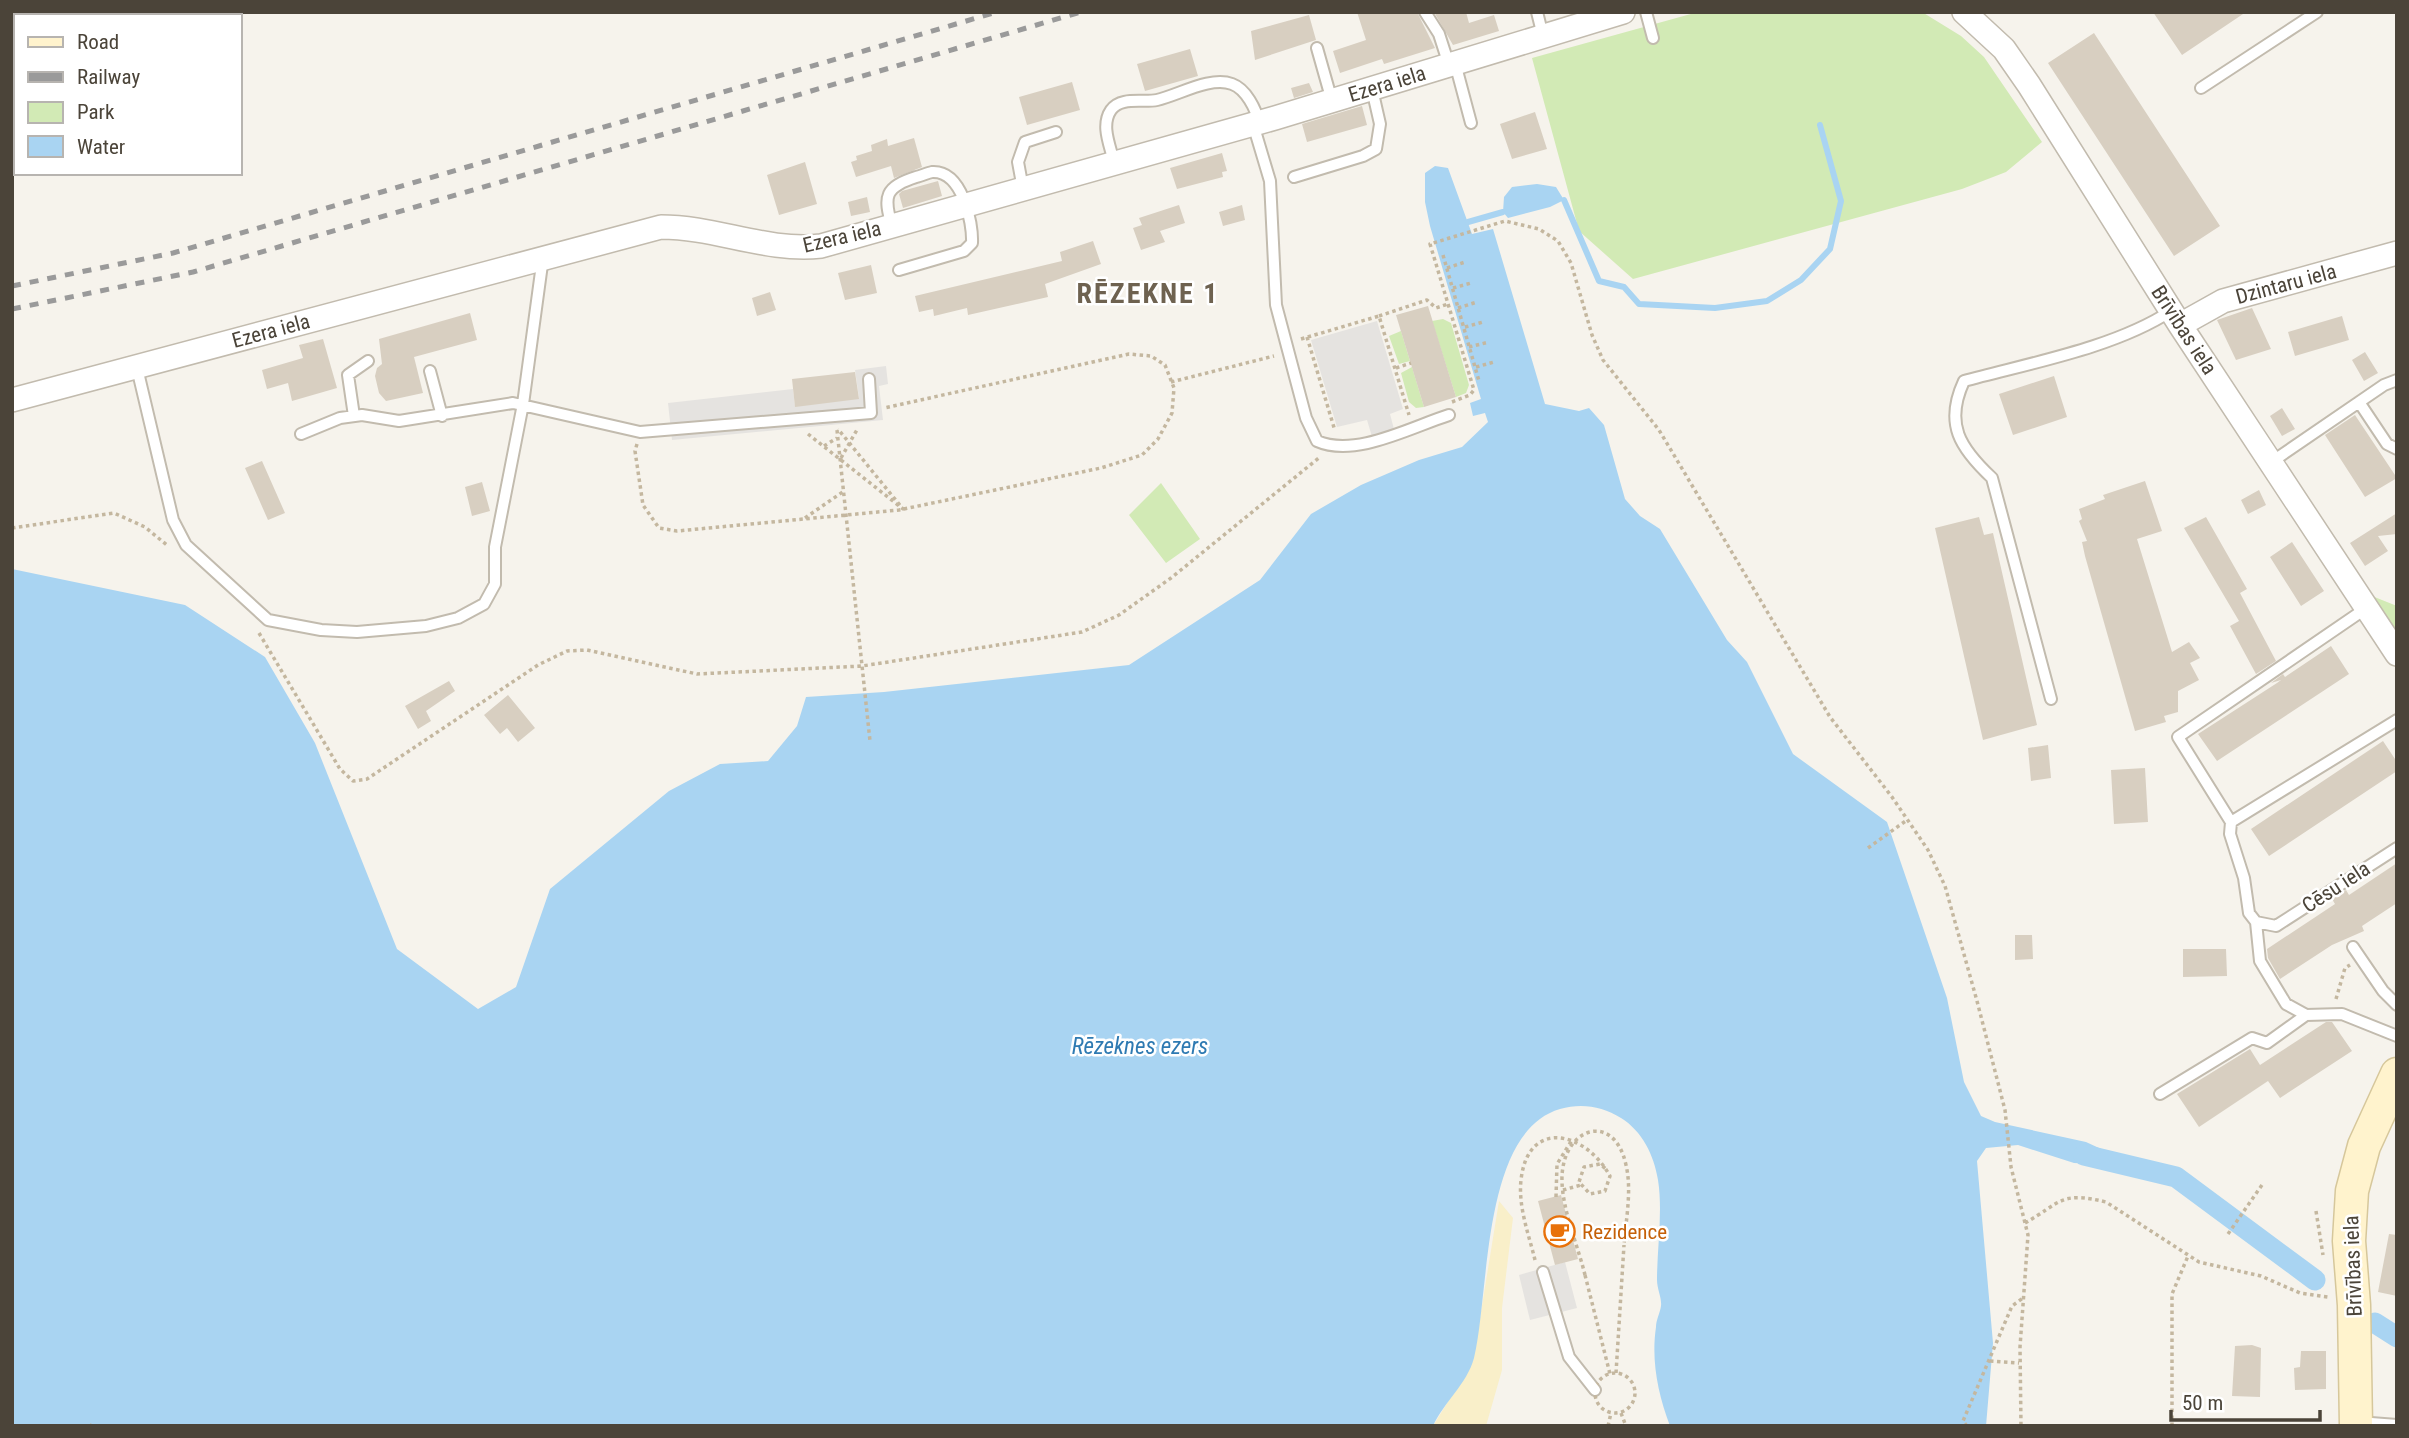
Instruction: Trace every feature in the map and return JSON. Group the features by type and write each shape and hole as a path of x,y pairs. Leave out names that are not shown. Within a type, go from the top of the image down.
{"main road":[{"name":"Brīvības iela","path":"2356,1424 2354,1305 2349,1241 2352,1191 2364,1146 2397,1074"}],"street":[{"name":"Ezera iela","path":"12,400 661,227 691,227 777,247 796,249 821,246 1256,124 1623,12"},
{"name":"Brīvības iela","path":"1964,12 2004,49 2029,85 2176,318 2397,654"},
{"name":"Dzintaru iela","path":"2176,318 2223,301 2397,253"}],"lane":[{"path":"1425,12 1439,34 1452,64 1471,123"},
{"path":"1537,12 1543,36"},
{"path":"1646,12 1653,38"},
{"path":"2201,88 2316,12"},
{"path":"1317,48 1332,101"},
{"path":"1114,163 1106,130 1111,109 1120,103 1155,101 1219,82 1232,84 1241,90 1256,124 1270,181 1276,305 1306,418 1317,441 1331,447 1366,442 1449,415"},
{"path":"1294,177 1363,156 1376,149 1380,124 1371,89"},
{"path":"1023,189 1018,162 1025,142 1056,132"},
{"path":"892,226 886,207 891,189 897,183 933,172 945,175 957,186 972,234 972,243 964,251 899,270"},
{"path":"137,368 173,520 186,545 268,620 321,630 357,632 426,626 458,618 484,604 495,584 495,547 523,404 543,257"},
{"path":"2051,699 1992,478 1970,457 1953,421 1956,398 1964,381 2176,318"},
{"path":"354,416 348,376 368,361"},
{"path":"430,371 442,416"},
{"path":"301,434 340,418 354,416 399,421 523,404 640,432 871,413 869,379"},
{"path":"2270,463 2358,402 2397,380"},
{"path":"2358,402 2387,444 2397,450"},
{"path":"2365,609 2178,737 2231,822 2230,834 2244,878 2249,913 2256,922 2260,961 2286,1004 2306,1015 2342,1014 2397,1036"},
{"path":"2231,822 2397,720"},
{"name":"Cēsu iela","path":"2256,922 2276,926 2397,848"},
{"path":"2353,947 2383,992 2397,1005"},
{"path":"2160,1094 2252,1038 2267,1043 2306,1015"},
{"path":"1543,1272 1569,1357 1595,1390"},
{"path":"2356,1424 2397,1425"}],"path":[{"path":"1474,390 1430,244 1505,221 1539,229 1558,241 1571,263 1592,335 1603,360 1660,430 1830,717 1928,850 1945,886 2005,1110 2011,1167 2028,1235 2020,1363 2021,1426"},
{"path":"1443,255 1479,381"},
{"path":"1447,268 1465,262"},
{"path":"1452,288 1471,283"},
{"path":"1171,382 1427,300 1436,308 1448,304"},
{"path":"1458,308 1477,302"},
{"path":"1379,316 1409,416 1401,419"},
{"path":"1464,327 1483,322"},
{"path":"1307,337 1334,430 1345,431"},
{"path":"1469,347 1489,342"},
{"path":"640,432 635,451 643,505 659,528 677,531 903,509 1101,468 1142,455 1158,439 1172,413 1171,382 1165,365 1152,356 1129,354 882,409"},
{"path":"1475,367 1494,362"},
{"path":"1395,368 1411,363"},
{"path":"790,420 903,509"},
{"path":"824,446 861,422 840,459"},
{"path":"840,436 849,443 903,509"},
{"path":"840,436 840,459 870,741"},
{"path":"253,626 292,685 340,769 353,781 367,779 538,665 567,651 587,650 697,674 862,666 1082,632 1119,615 1171,578 1331,447"},
{"path":"805,518 844,491"},
{"path":"12,528 114,513 145,527 174,551"},
{"path":"1868,848 1907,820"},
{"path":"2332,1014 2345,968 2361,958"},
{"path":"1556,1197 1557,1164 1573,1140 1589,1131 1604,1133 1621,1150 1628,1182 1616,1373"},
{"path":"1543,1272 1535,1262 1521,1198 1521,1179 1530,1154 1550,1138 1566,1137 1588,1149 1606,1169 1610,1176 1605,1191 1590,1194 1581,1185 1580,1174 1584,1167 1600,1164 1606,1169"},
{"path":"1573,1140 1563,1162 1563,1190 1611,1374 1616,1373 1631,1380 1635,1387 1634,1403 1622,1413 1611,1413 1608,1426"},
{"path":"1563,1190 1581,1185"},
{"path":"2228,1234 2262,1185"},
{"path":"2025,1223 2058,1199 2088,1198 2106,1202 2188,1256 2207,1265 2261,1276 2319,1297 2331,1297 2328,1285"},
{"path":"2316,1211 2324,1260"},
{"path":"2172,1426 2172,1294 2188,1256"},
{"path":"1967,1426 1963,1421 2012,1306 2023,1298"},
{"path":"1990,1362 2020,1363"},
{"path":"1622,1413 1626,1426"}],"green space":[{"path":"1698,12 1922,12 1961,36 1984,57 2042,142 2006,172 1962,189 1633,279 1579,231 1532,58"},
{"path":"1443,319 1451,323 1469,385 1466,393 1456,397 1432,321"},
{"path":"1401,331 1410,361 1399,364 1389,336"},
{"path":"1412,367 1424,407 1416,408 1409,402 1401,373"},
{"path":"1161,483 1200,539 1166,563 1129,515"},
{"path":"2367,594 2397,606 2397,636"}],"sand":[{"path":"1499,1201 1513,1218 1502,1308 1502,1370 1486,1426 1433,1426 1473,1361"}],"shaded area":[{"path":"1377,321 1403,409 1390,414 1395,433 1373,440 1367,420 1337,427 1311,340"},
{"path":"886,366 888,384 879,386 883,420 672,440 668,403 793,389 795,406 859,398 855,370"},
{"path":"1565,1262 1577,1308 1530,1320 1519,1275"}],"water":[{"name":"Rēzeknes ezers","path":"1435,166 1448,168 1472,234 1493,229 1545,404 1579,411 1589,408 1604,425 1625,499 1640,516 1660,529 1727,640 1747,662 1793,754 1887,822 1947,998 1964,1082 1981,1116 1995,1122 2086,1142 2112,1154 2111,1165 2074,1163 2018,1145 1986,1148 1977,1161 1993,1343 1986,1426 1670,1426 1655,1365 1656,1324 1661,1303 1657,1280 1660,1205 1656,1171 1646,1144 1628,1123 1599,1108 1584,1106 1560,1109 1534,1124 1515,1148 1502,1180 1493,1217 1474,1358 1466,1376 1433,1426 12,1426 12,569 185,605 265,657 315,743 397,949 478,1009 516,987 550,889 669,791 720,764 768,761 797,726 806,697 884,692 1129,665 1260,580 1311,514 1361,485 1419,460 1462,447 1488,422 1485,413 1473,416 1470,403 1481,399 1425,202 1425,173"},
{"path":"1537,184 1556,187 1564,200 1550,207 1508,218 1503,212 1504,197 1512,187"}],"building":[{"path":"1357,12 1417,12 1435,48 1384,64 1382,59 1340,73 1333,51 1366,40"},
{"path":"1434,12 1466,12 1469,23 1494,15 1499,31 1453,45"},
{"path":"2153,12 2246,12 2182,55"},
{"path":"1309,15 1316,40 1255,60 1251,31"},
{"path":"2094,33 2220,226 2174,256 2048,63"},
{"path":"1190,49 1198,76 1145,91 1137,64"},
{"path":"1072,82 1080,110 1027,125 1019,97"},
{"path":"1309,83 1313,92 1294,98 1291,88"},
{"path":"1362,106 1367,125 1307,142 1302,124"},
{"path":"1535,112 1547,149 1512,159 1500,124"},
{"path":"914,138 922,167 894,178 891,166 856,177 851,162 857,160 856,156 872,151 871,145 887,139 888,146"},
{"path":"1222,153 1227,171 1222,172 1223,177 1177,189 1170,168"},
{"path":"805,162 817,204 779,215 767,175"},
{"path":"938,181 942,196 903,208 899,194 902,191"},
{"path":"867,197 870,212 851,216 848,202"},
{"path":"1179,205 1185,223 1160,231 1165,242 1141,250 1133,228 1142,225 1139,218"},
{"path":"1242,205 1245,220 1223,226 1219,212"},
{"path":"1093,241 1101,264 1045,284 1048,297 968,315 967,308 934,316 933,309 919,312 915,296 1062,261 1060,252"},
{"path":"871,265 877,293 845,300 838,273"},
{"path":"770,292 776,310 757,316 752,298"},
{"path":"1428,306 1456,397 1424,407 1396,315"},
{"path":"2252,308 2271,349 2236,360 2217,320"},
{"path":"470,313 477,340 414,357 423,393 386,401 379,393 375,376 377,368 382,364 379,339"},
{"path":"2342,316 2349,340 2295,356 2288,332"},
{"path":"323,339 337,388 292,401 288,383 267,389 262,370 303,358 299,345"},
{"path":"2365,352 2378,373 2364,381 2352,360"},
{"path":"855,372 859,399 795,407 792,379"},
{"path":"2054,376 2067,417 2013,435 1999,394"},
{"path":"2282,408 2295,429 2282,436 2270,416"},
{"path":"2355,415 2397,478 2365,497 2325,435"},
{"path":"262,461 285,513 268,520 245,468"},
{"path":"2145,481 2162,531 2137,539 2172,652 2189,642 2200,658 2190,663 2199,680 2178,691 2178,712 2164,716 2166,722 2135,731 2085,556 2082,542 2087,541 2079,521 2082,519 2079,509 2105,499 2103,495"},
{"path":"482,482 490,511 472,516 465,487"},
{"path":"2259,490 2266,505 2248,514 2241,500"},
{"path":"2397,513 2397,534 2378,536 2388,551 2365,566 2350,543"},
{"path":"1979,517 1984,535 1993,533 2037,725 1983,740 1935,528"},
{"path":"2206,517 2247,589 2240,593 2276,661 2256,674 2230,626 2239,621 2184,528"},
{"path":"2292,542 2324,591 2301,606 2270,557"},
{"path":"2331,646 2349,674 2217,761 2198,734 2277,683 2281,680 2271,683 2283,674 2285,677"},
{"path":"449,681 455,691 426,711 431,721 418,729 405,706"},
{"path":"508,695 535,728 518,742 507,728 500,734 484,715"},
{"path":"2383,741 2397,762 2397,771 2269,856 2251,829"},
{"path":"2048,745 2051,778 2031,781 2028,748"},
{"path":"2145,768 2148,822 2114,824 2111,770"},
{"path":"2397,863 2397,903 2362,926 2364,931 2332,945 2280,979 2268,958 2267,949 2335,904 2332,899 2346,890 2349,895"},
{"path":"2015,935 2032,935 2033,959 2015,960"},
{"path":"2183,949 2226,949 2227,976 2183,977"},
{"path":"2326,1022 2332,1022 2352,1051 2280,1098 2268,1081 2199,1127 2177,1094 2250,1049 2260,1065"},
{"name":"Rezidence","path":"1561,1195 1578,1259 1555,1265 1538,1201"},
{"path":"2389,1234 2397,1235 2397,1296 2378,1292"},
{"path":"2252,1345 2261,1348 2260,1397 2232,1396 2235,1346"},
{"path":"2301,1351 2326,1351 2326,1389 2295,1390 2294,1368 2300,1367"}],"waterway":[{"path":"1564,200 1599,281 1624,287 1639,304 1715,308 1767,301 1801,280 1830,249 1841,201 1820,125"},
{"path":"1468,222 1503,212"},
{"path":"2084,1155 2176,1177 2315,1280"},
{"path":"2375,1323 2397,1337"}],"railway":[{"path":"12,286 173,253 997,12"},
{"path":"12,309 193,272 1081,12"}],"place":[{"name":"Rezidence","path":"1559,1232"}],"district":[{"name":"RĒZEKNE 1","path":"1148,293"}]}
